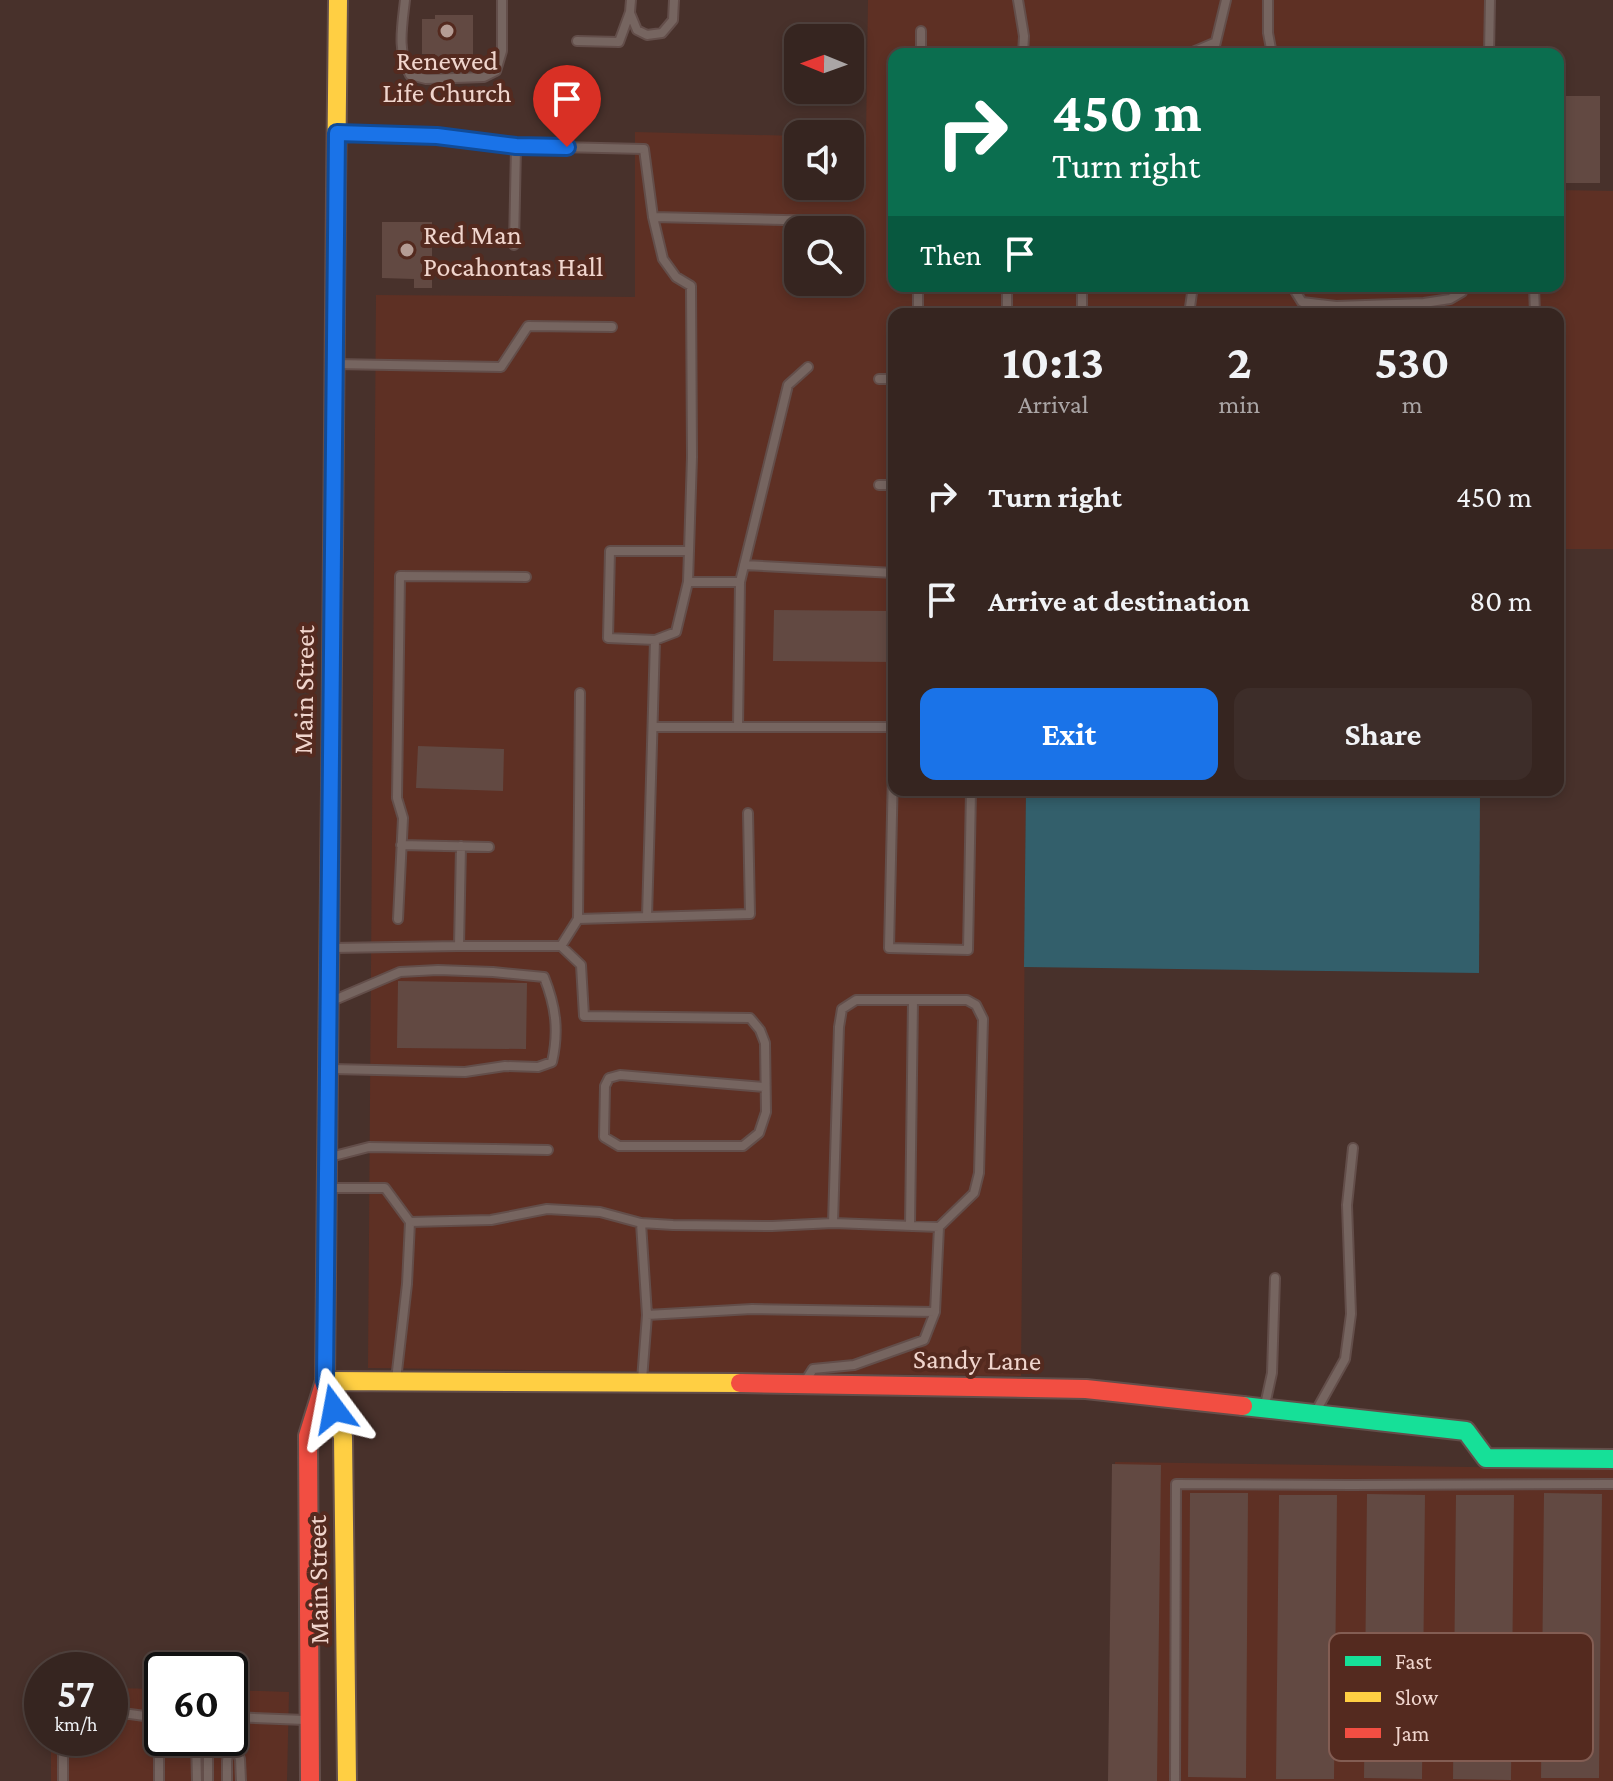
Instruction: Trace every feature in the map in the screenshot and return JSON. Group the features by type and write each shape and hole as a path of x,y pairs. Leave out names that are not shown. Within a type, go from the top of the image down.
{"main road":[{"name":"Main Street","path":"310,1781 308,1436 325,1381 338,0"},
{"name":"Main Street","path":"325,1381 343,1437 347,1781"},
{"name":"Sandy Lane","path":"325,1381 642,1381 1086,1389 1466,1431 1486,1458 1613,1459"}],"lane":[{"path":"405,0 401,37 403,63 410,75 426,79 484,77 496,71 502,51 502,0"},
{"path":"577,41 619,42 631,0"},
{"path":"630,12 637,30 647,35 662,33 673,20 674,0"},
{"path":"1018,0 1023,48"},
{"path":"1214,48 1226,0"},
{"path":"1268,0 1271,48"},
{"path":"1489,48 1490,0"},
{"path":"921,31 921,48"},
{"path":"1202,48 1214,43"},
{"path":"337,133 437,136 516,146 644,149 653,217 663,259 676,277 691,286 692,457 688,582 676,632 655,640 608,638 610,551 688,551"},
{"path":"514,245 516,146"},
{"path":"653,217 784,220"},
{"path":"918,292 918,308"},
{"path":"1296,292 1306,308"},
{"path":"1302,302 1336,306 1424,303 1450,299 1462,292"},
{"path":"334,364 501,367 528,326 612,327"},
{"path":"738,727 740,582 788,385 808,367"},
{"path":"879,379 888,379"},
{"path":"879,485 888,485"},
{"path":"744,565 888,573"},
{"path":"398,919 403,818 397,798 400,576 526,577"},
{"path":"688,582 740,582"},
{"path":"647,917 655,640"},
{"path":"561,946 578,919 580,693"},
{"path":"653,727 888,727"},
{"path":"892,796 889,948 968,950 971,796"},
{"path":"578,919 750,914 748,813"},
{"path":"401,845 489,847"},
{"path":"459,946 461,846"},
{"path":"328,948 561,946 581,965 584,1016 750,1018 760,1030 765,1043 766,1112 759,1133 743,1146 619,1146 604,1137 605,1086 609,1078 620,1075 765,1087"},
{"path":"327,1069 465,1072 505,1066 538,1067 552,1062 557,1040 553,1001 544,977 438,970 400,972 328,1002"},
{"path":"803,1384 813,1369 854,1365 924,1340 935,1312 939,1227 974,1193 979,1173 983,1019 976,1005 967,1000 856,1000 842,1009 833,1223"},
{"path":"910,1226 913,1000"},
{"path":"326,1158 369,1147 548,1150"},
{"path":"1314,1415 1345,1359 1351,1314 1347,1205 1353,1148"},
{"path":"326,1188 385,1188 410,1222 407,1284 396,1381"},
{"path":"410,1222 491,1220 547,1209 600,1212 641,1223 772,1226 833,1223 939,1227"},
{"path":"641,1223 647,1315 642,1381"},
{"path":"1264,1410 1272,1373 1275,1278"},
{"path":"647,1315 752,1309 935,1312"},
{"path":"1175,1781 1176,1484 1613,1484"},
{"path":"248,1718 310,1720"},
{"path":"63,1756 63,1781"},
{"path":"159,1781 160,1756"},
{"path":"197,1781 198,1756"},
{"path":"208,1756 208,1781"},
{"path":"227,1781 228,1756"},
{"path":"239,1756 241,1781"}],"shaded area":[{"path":"868,0 1486,0 1485,48 888,48 888,292 1564,292 1564,190 1613,191 1613,549 1564,549 1564,308 888,308 888,796 1026,796 1021,1376 368,1368 376,295 635,297 635,132 784,136 784,200 864,200"},
{"path":"1115,1462 1613,1469 1613,1781 1112,1781"},
{"path":"128,1688 144,1689 144,1756 248,1756 248,1691 289,1692 287,1781 51,1781 51,1756 128,1756"}],"water":[{"path":"1026,796 1480,796 1479,973 1024,967"}],"building":[{"name":"Renewed Life Church","path":"435,15 473,15 473,56 435,57 435,54 422,54 422,19 435,19"},
{"path":"1564,96 1600,96 1600,183 1564,183"},
{"name":"Red Man Pocahontas Hall","path":"382,222 432,222 432,288 414,288 414,279 382,278"},
{"path":"774,610 888,611 888,662 773,661"},
{"path":"418,746 504,749 503,791 416,788"},
{"path":"398,981 527,983 526,1049 397,1048"},
{"path":"1112,1464 1161,1465 1157,1781 1108,1781"},
{"path":"1190,1493 1248,1493 1246,1778 1188,1777"},
{"path":"1544,1493 1602,1494 1599,1778 1541,1778 1541,1761 1593,1761 1593,1633 1543,1633"},
{"path":"1367,1494 1425,1495 1424,1633 1366,1633"},
{"path":"1279,1495 1337,1495 1336,1633 1329,1633 1329,1761 1334,1761 1334,1779 1276,1779"},
{"path":"1456,1495 1514,1495 1513,1633 1455,1633"},
{"path":"1364,1761 1422,1761 1422,1779 1364,1778"},
{"path":"1453,1761 1511,1761 1511,1780 1453,1779"}],"traffic: fast":[{"path":"327,1165 331,786"},
{"path":"1243,1406 1466,1431 1486,1458 1613,1459"}],"traffic: slow":[{"path":"336,191 338,0"},
{"path":"325,1381 740,1383"},
{"path":"325,1381 343,1437 347,1781"}],"traffic: jam":[{"path":"331,786 336,191"},
{"path":"310,1781 308,1436 325,1381 327,1165"},
{"path":"740,1383 1086,1389 1243,1406"}],"place":[{"name":"Renewed Life Church","path":"447,31"},
{"name":"Red Man Pocahontas Hall","path":"407,250"}],"route":[{"path":"334,1409 325,1381 337,133 437,136 516,146 567,147"}]}
